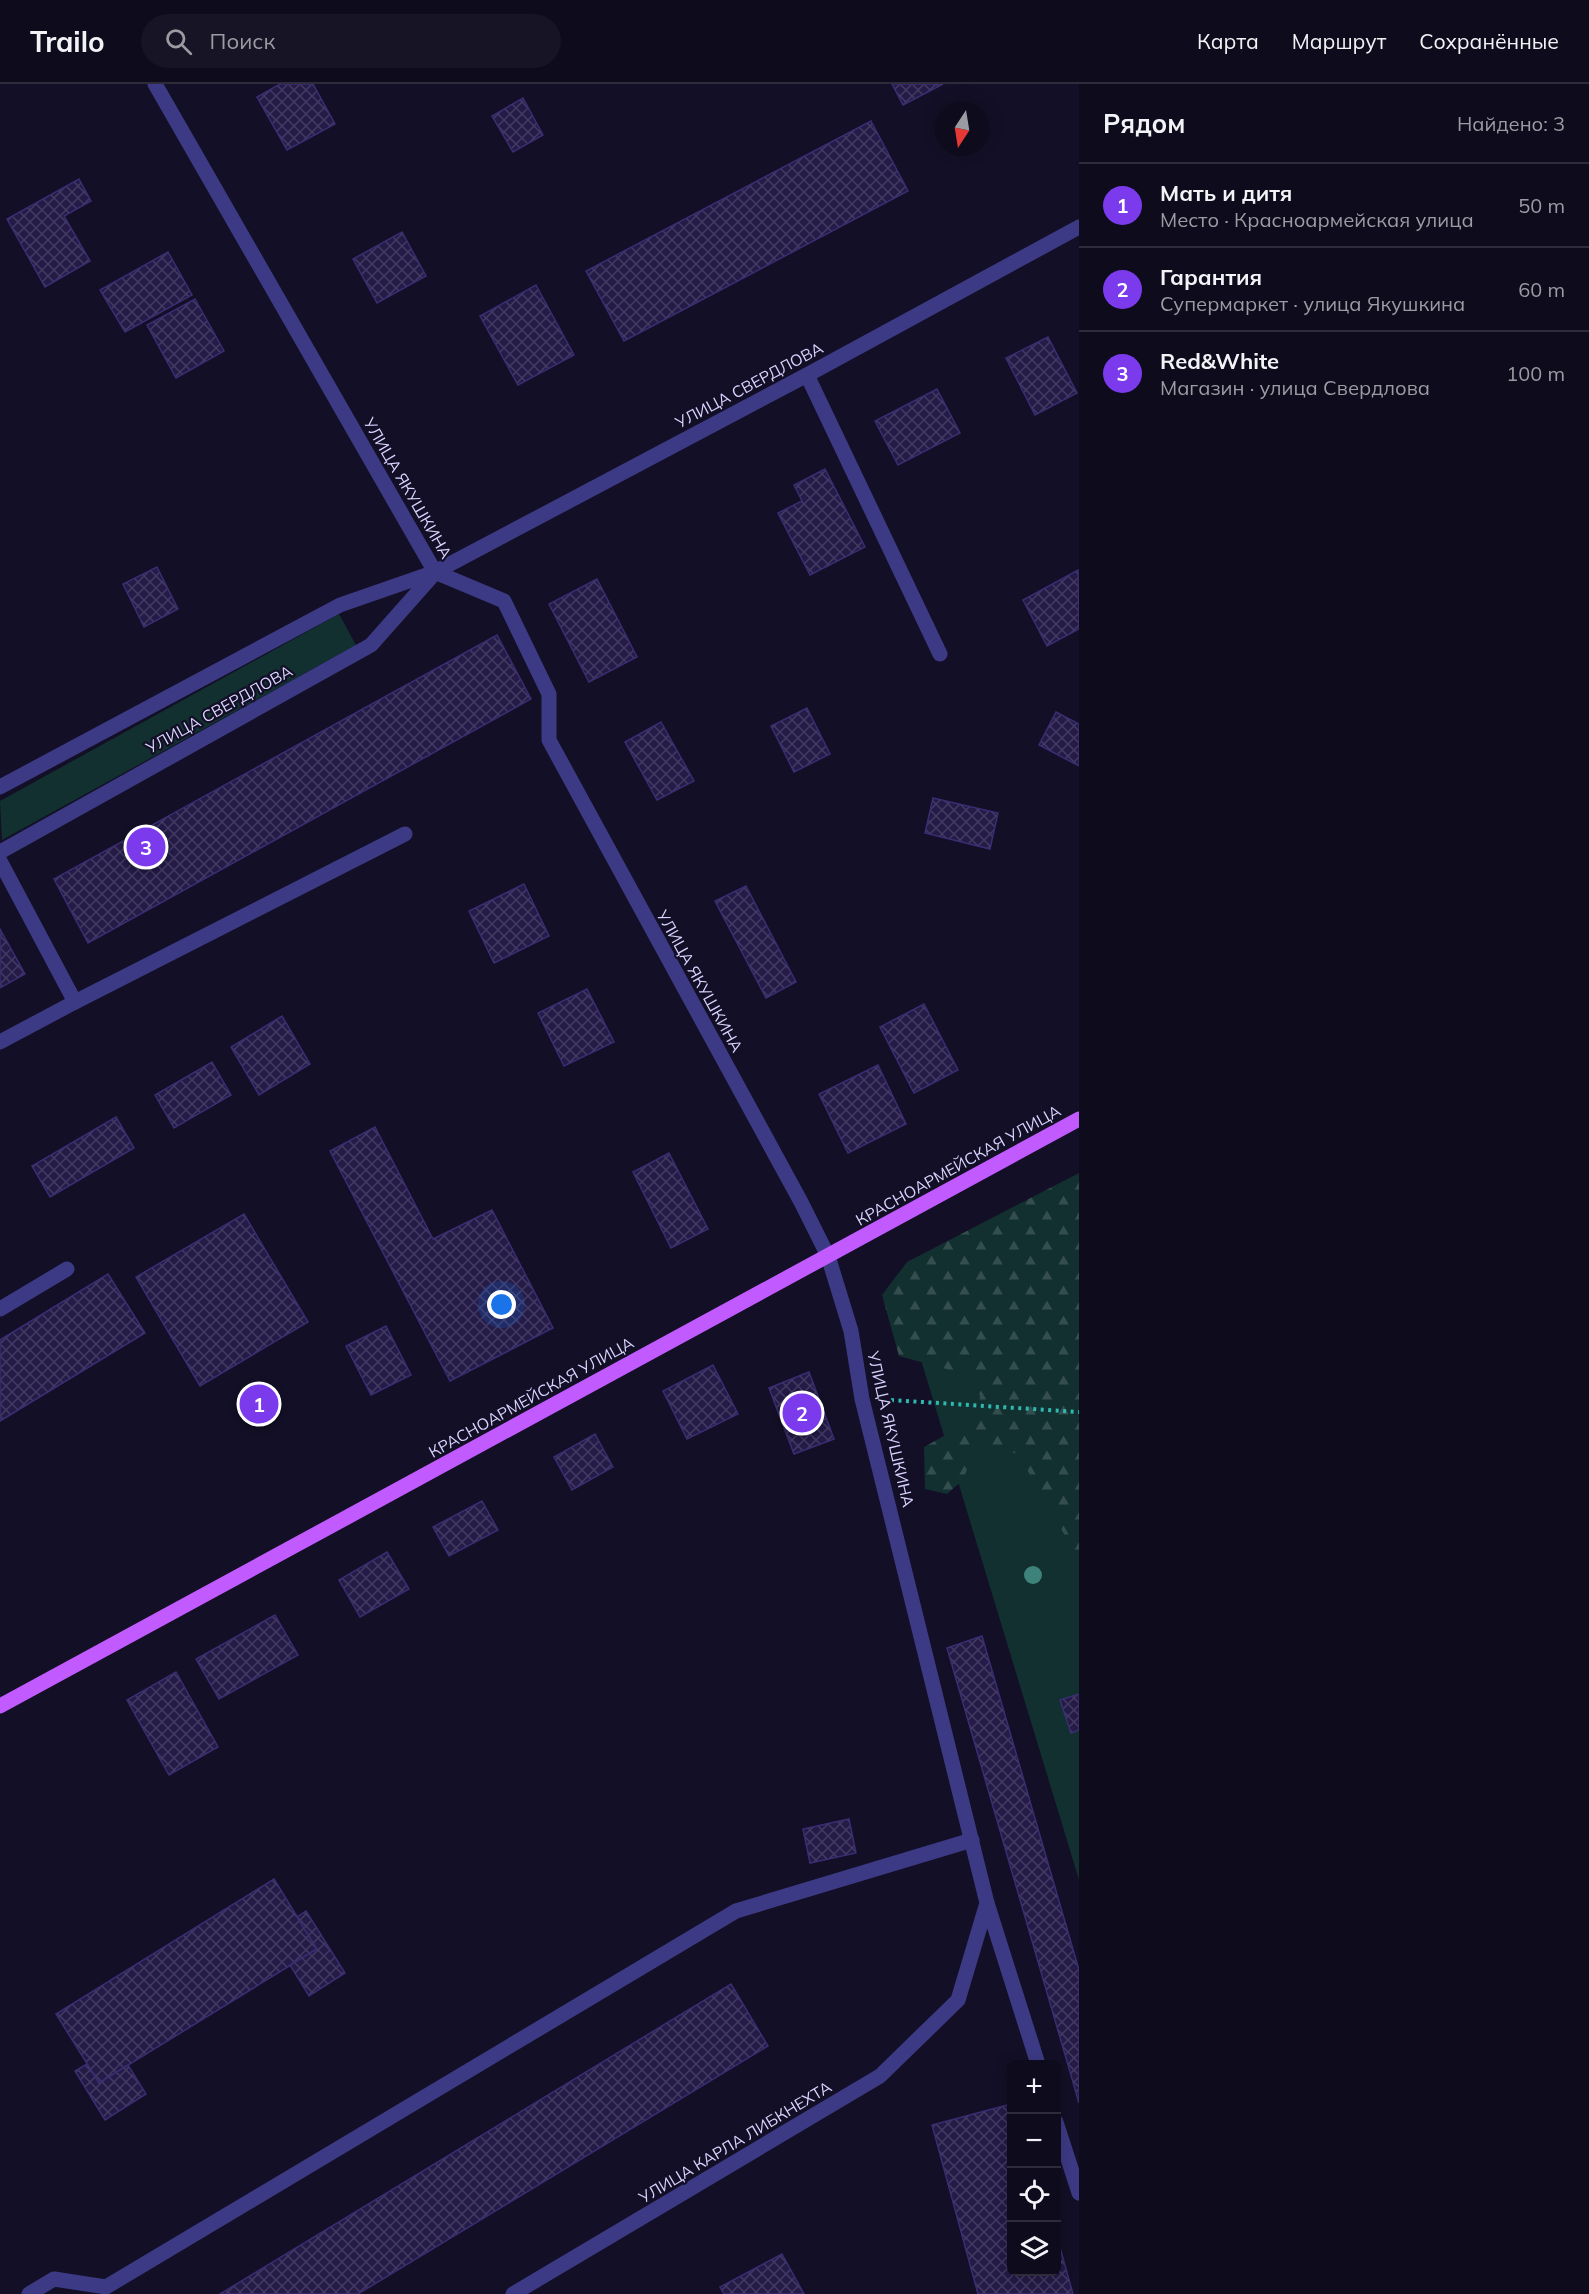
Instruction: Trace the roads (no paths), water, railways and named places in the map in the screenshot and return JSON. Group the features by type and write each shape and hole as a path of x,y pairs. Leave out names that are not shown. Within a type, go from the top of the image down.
{"main road":[{"name":"КРАСНОАРМЕЙСКАЯ УЛИЦА","path":"0,1706 1079,1119"}],"street":[{"name":"УЛИЦА ЯКУШКИНА","path":"155,84 435,572 504,601 549,694 549,740 801,1202 828,1256 851,1331 862,1398 987,1903 1037,2060"},
{"name":"УЛИЦА СВЕРДЛОВА","path":"0,788 340,605 435,572 807,375 1079,227"},
{"path":"807,375 940,654"},
{"name":"УЛИЦА СВЕРДЛОВА","path":"0,852 371,645 435,572"},
{"path":"0,1042 405,834"},
{"path":"0,861 75,1002"},
{"path":"0,1309 67,1269"},
{"path":"29,2294 54,2279 106,2287 736,1911 972,1840"},
{"name":"УЛИЦА КАРЛА ЛИБКНЕХТА","path":"513,2294 880,2076 958,2000 987,1903"},
{"path":"1061,2137 1079,2193"}],"place":[{"name":"Red&White","path":"146,847"},
{"name":"Мать и дитя","path":"259,1404"},
{"name":"Гарантия","path":"802,1413"}]}
